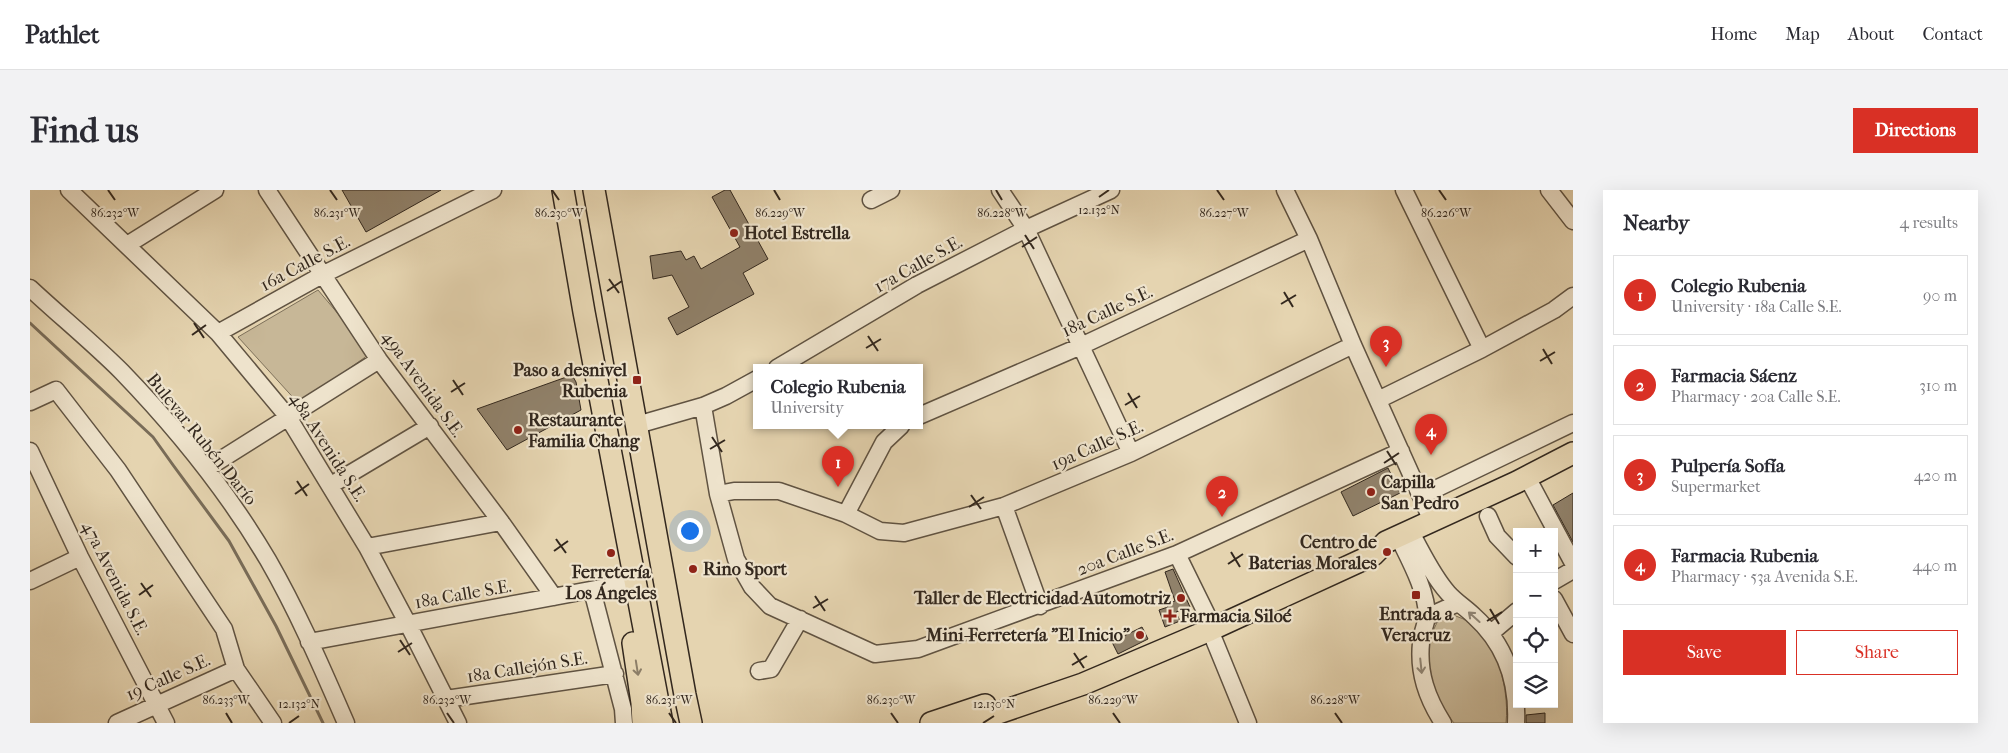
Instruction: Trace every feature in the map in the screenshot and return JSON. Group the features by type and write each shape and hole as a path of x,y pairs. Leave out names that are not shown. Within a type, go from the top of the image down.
{"main road":[{"path":"549,190 623,584 642,703 643,723"},
{"path":"563,190 605,376 678,723"},
{"path":"582,190 605,376 662,723"},
{"path":"594,190 685,695 692,723"},
{"path":"931,723 1077,674 1209,624 1373,555 1398,537 1527,477 1573,453"},
{"path":"969,723 1083,684 1209,624"}],"street":[{"name":"48a Avenida S.E.","path":"69,190 218,333 288,417 367,547 458,723"},
{"path":"127,245 215,190"},
{"name":"49a Avenida S.E.","path":"267,190 380,360 501,522 554,597"},
{"name":"16a Calle S.E.","path":"218,333 322,274 493,190"},
{"path":"871,200 890,190"},
{"path":"1000,190 1026,229 1131,453"},
{"name":"17a Calle S.E.","path":"784,364 917,285 1026,229 1111,190"},
{"path":"1285,190 1309,240 1353,345 1432,521"},
{"path":"1404,190 1482,348"},
{"path":"1549,190 1573,221"},
{"name":"18a Calle S.E.","path":"923,414 1081,346 1309,240"},
{"name":"Bulevar Rubén Darío","path":"30,288 122,372 206,469 234,507 268,560 309,642 346,723"},
{"path":"1378,400 1554,310 1573,296"},
{"name":"19a Calle S.E.","path":"846,514 880,531 904,533 1004,506 1131,453 1353,345"},
{"path":"206,469 380,360"},
{"path":"636,425 703,406 753,381"},
{"path":"30,402 56,390 118,470 224,628 236,669 273,723"},
{"name":"20a Calle S.E.","path":"703,406 718,494 736,559 752,587 770,606 876,654 918,649 1040,606 1177,554 1401,451"},
{"path":"1421,496 1573,423"},
{"path":"331,485 430,426"},
{"path":"718,494 734,491 779,491 846,514 884,442 898,429"},
{"name":"47a Avenida S.E.","path":"30,451 80,557 166,723"},
{"path":"1527,477 1573,563"},
{"path":"1004,506 1040,606"},
{"path":"1488,516 1497,536 1513,553"},
{"path":"367,547 501,522"},
{"path":"1398,537 1458,604 1473,615 1491,633 1504,655 1512,676 1515,692 1516,723"},
{"path":"1398,537 1422,590 1427,617 1420,645 1423,682 1426,692 1443,723"},
{"path":"1177,554 1209,624 1248,723"},
{"path":"30,581 80,557"},
{"path":"1558,579 1573,570"},
{"name":"18a Calle S.E.","path":"309,642 623,584"},
{"path":"592,590 615,674 623,709 624,723"},
{"path":"1427,617 1458,604"},
{"path":"1558,606 1573,634"},
{"path":"1491,633 1513,614"},
{"path":"759,672 771,669 800,619"},
{"name":"19 Calle S.E.","path":"117,723 236,669"},
{"name":"18a Callejón S.E.","path":"446,700 615,674"}],"shaded area":[{"path":"318,290 371,353 299,404 238,337"},
{"path":"1447,614 1463,619 1476,628 1487,641 1495,656 1505,690 1506,723 1454,723 1435,692 1428,656 1435,626"}],"building":[{"path":"342,190 441,190 366,232"},
{"path":"725,190 730,190 768,259 743,273 754,294 677,335 668,318 689,307 672,275 653,279 650,256 681,251 686,260 694,256 701,269 740,247 712,197"},
{"name":"Restaurante Familia Chang","path":"572,375 576,382 581,410 507,450 477,409"},
{"name":"Capilla San Pedro","path":"1388,468 1400,493 1353,516 1341,492"},
{"path":"1573,493 1573,542 1553,505"},
{"path":"1173,569 1190,607 1176,612 1180,621 1165,627 1159,610 1168,607 1166,604 1175,601 1165,572"},
{"path":"1142,627 1148,639 1118,654 1112,642"},
{"path":"1545,713 1545,723 1526,723 1526,715"}],"waterway":[{"path":"30,323 153,437 229,541 276,626 323,723"}],"place":[{"name":"Hotel Estrella","path":"734,233"},
{"name":"Pulpería Sofía","path":"1386,367"},
{"name":"Paso a desnivel Rubenia","path":"637,380"},
{"name":"Restaurante Familia Chang","path":"518,430"},
{"name":"Farmacia Rubenia","path":"1431,455"},
{"name":"Colegio Rubenia","path":"838,487"},
{"name":"Capilla San Pedro","path":"1371,492"},
{"name":"Farmacia Sáenz","path":"1222,517"},
{"name":"Centro de Baterias Morales","path":"1387,552"},
{"name":"Ferretería Los Ángeles","path":"611,553"},
{"name":"Rino Sport","path":"693,569"},
{"name":"Entrada a Veracruz","path":"1416,595"},
{"name":"Taller de Electricidad Automotriz","path":"1181,598"},
{"name":"Farmacia Siloé","path":"1170,616"},
{"name":"Mini-Ferretería \"El Inicio\"","path":"1140,635"}]}
